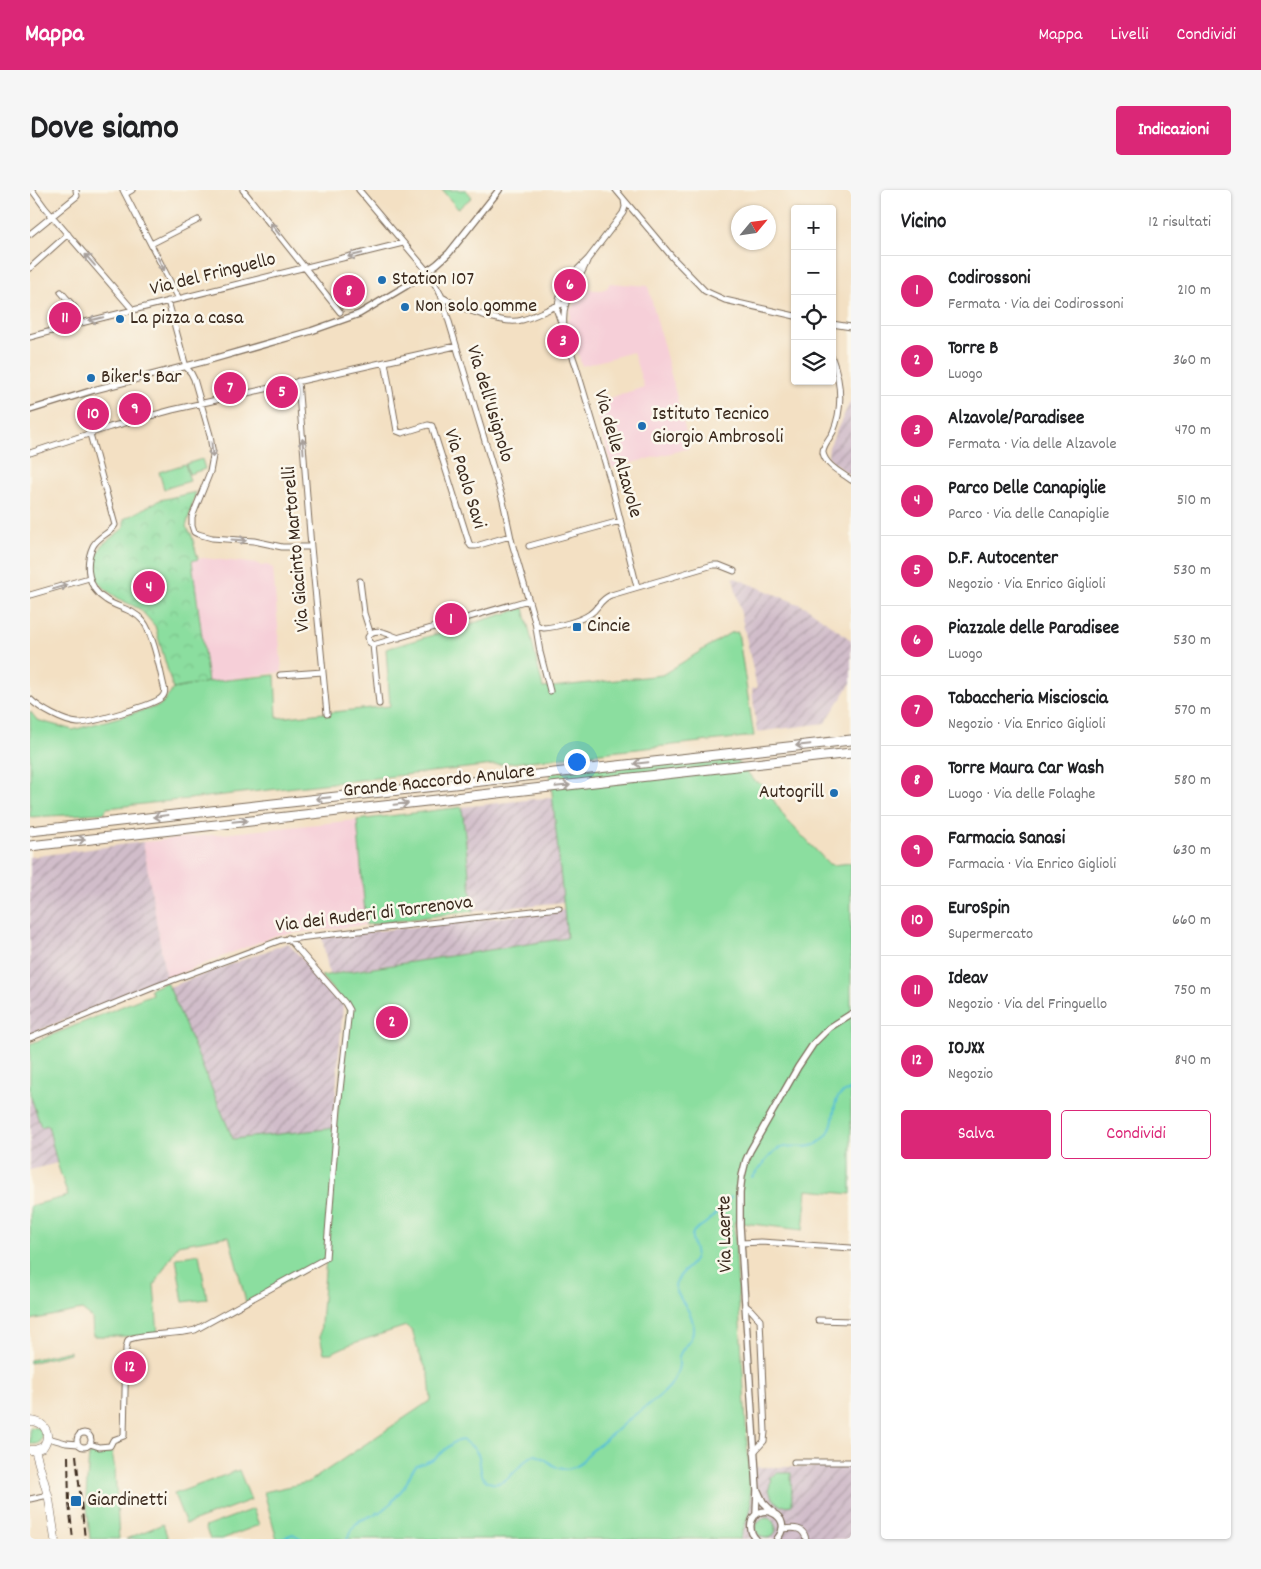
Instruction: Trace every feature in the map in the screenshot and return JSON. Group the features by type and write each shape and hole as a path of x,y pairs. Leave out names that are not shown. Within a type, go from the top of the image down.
{"highway":[{"name":"Grande Raccordo Anulare","path":"30,831 851,740"},
{"name":"Grande Raccordo Anulare","path":"30,846 851,754"}],"main road":[{"path":"30,1421 39,1422 47,1431 48,1438 43,1447 33,1450 48,1495 55,1539"}],"street":[{"path":"32,190 133,310"},
{"path":"30,234 77,196 76,190"},
{"path":"132,190 124,192 179,298"},
{"path":"243,190 340,312"},
{"name":"Via dell'Usignolo","path":"359,190 428,272 442,296 500,491 510,536 535,622 550,691"},
{"path":"30,410 94,390 186,367 345,320 390,297 428,272 449,253 499,190"},
{"path":"616,190 673,258 705,291 725,300 791,315"},
{"path":"558,305 562,291 575,272 588,259 623,214 625,208 624,200"},
{"path":"151,244 198,220"},
{"path":"30,268 68,234"},
{"name":"Via del Fringuello","path":"30,337 403,243"},
{"path":"565,330 564,316 566,303 571,289 588,259"},
{"path":"61,292 75,308 81,323"},
{"path":"442,296 463,309 513,322 566,303"},
{"path":"168,301 186,367 193,376 201,403 210,435 213,459 210,472 192,517 193,530 196,534 212,538 254,542 284,548 311,547"},
{"name":"Via delle Alzavole","path":"558,305 558,314 565,330 607,471 637,587"},
{"path":"836,325 851,327"},
{"path":"30,453 135,419 456,346"},
{"name":"Via Paolo Savi","path":"385,362 397,430 401,433 428,425 432,426 468,543 471,546 476,546 510,536"},
{"path":"836,370 839,379 839,402 834,430 823,452 829,464 851,480"},
{"name":"Via Giacinto Martorelli","path":"298,381 327,714"},
{"path":"30,699 40,707 62,718 81,723 128,711 163,696 164,686 145,624 134,613 109,602 101,596 89,578 88,560 94,545 98,539 115,525 90,434"},
{"path":"529,546 620,520"},
{"path":"535,622 540,627 547,628 577,620 592,613 607,596 713,565 719,565 734,572"},
{"path":"30,595 89,578"},
{"path":"360,580 364,613 370,632 368,639 373,645 378,704"},
{"path":"373,645 528,600"},
{"path":"370,632 377,631 399,638"},
{"path":"280,675 323,672"},
{"name":"Via dei Ruderi di Torrenova","path":"30,1038 157,986 288,938 559,908"},
{"path":"48,1438 85,1447 90,1444 99,1447 110,1446 113,1440 124,1436 126,1348 128,1340 136,1337 183,1333 195,1330 326,1258 338,1108 349,1010 288,938"},
{"name":"Via Laerte","path":"751,1532 751,1522 756,1514 757,1490 741,1243 740,1193 742,1172 748,1154 814,1043 826,1030 851,1014"},
{"path":"741,1243 761,1242 851,1248"},
{"path":"745,1305 760,1320 765,1432 764,1441 754,1452"},
{"path":"818,1320 851,1322"},
{"path":"78,1444 78,1437 85,1434 91,1438 90,1444"},
{"path":"794,1462 851,1462"},
{"name":"Via Laerte","path":"757,1490 763,1502 780,1519 782,1529"},
{"path":"30,1499 48,1495"},
{"path":"756,1514 765,1511 773,1513"},
{"path":"778,1539 782,1529 800,1529 806,1539"},
{"path":"747,1539 751,1532 756,1539"}],"shaded area":[{"path":"610,283 648,286 690,448 612,468 594,403 644,387 633,352 582,366 567,323 570,311 586,287 601,290 607,288"},
{"path":"851,400 851,476 828,456 829,447"},
{"path":"203,558 259,564 260,566 267,565 273,568 282,672 208,682 192,560"},
{"path":"733,577 806,607 851,640 851,683 825,723 757,732 752,689 757,688"},
{"path":"553,797 564,902 473,911 462,807"},
{"path":"357,820 366,925 277,935 166,979 143,842"},
{"path":"143,842 166,979 30,1034 30,857"},
{"path":"565,910 567,938 329,974 322,937"},
{"path":"288,943 343,1005 333,1128 233,1139 169,987"},
{"path":"30,1094 41,1126 48,1125 57,1163 30,1170"},
{"path":"750,1467 851,1467 851,1539 740,1539 751,1508"}],"green space":[{"path":"442,190 466,190 472,197 458,209"},
{"path":"202,459 205,469 189,474 186,464"},
{"path":"185,464 190,481 164,489 159,472"},
{"path":"196,492 186,527 191,533 198,559 192,561 208,682 173,689 155,626 140,609 121,600 97,581 94,571 95,558 103,544 124,528 124,519 160,500"},
{"path":"524,608 543,688 662,675 730,633 738,632 754,736 107,808 104,813 30,817 30,711 37,720 73,730 159,706 173,689 208,682 275,675 277,718 390,706 386,649"},
{"path":"731,753 754,780 764,786 786,819 829,864 851,863 851,1194 807,1190 803,1230 734,1222 751,1508 740,1539 277,1539 264,1492 309,1482 431,1400 429,1375 418,1351 412,1330 406,1326 351,1344 331,1353 324,1353 320,1337 326,1259 246,1302 229,1236 178,1245 154,1285 158,1335 93,1336 92,1318 82,1310 30,1320 30,1206 68,1196 57,1163 48,1125 41,1127 30,1094 30,1044 152,994 150,989 167,982 233,1139 336,1128 348,1008 321,976 567,938 550,773"},
{"path":"462,807 473,911 366,925 357,820"},
{"path":"199,1254 207,1299 183,1302 176,1258"},
{"path":"70,1351 70,1353 30,1363 30,1360"},
{"path":"30,1427 39,1428 43,1433 41,1441 37,1444 30,1444"},
{"path":"112,1452 115,1470 119,1539 90,1539 86,1496 89,1453 103,1454"},
{"path":"239,1470 251,1500 186,1524 174,1494"},
{"path":"778,1473 791,1473 792,1505 781,1506 771,1495 769,1488 772,1480 769,1478"},
{"path":"253,1509 259,1525 222,1539 210,1539 205,1527"},
{"path":"766,1518 773,1521 776,1528 773,1535 766,1538 759,1535 756,1528 759,1521"},
{"path":"163,1524 168,1539 126,1539"}],"waterway":[{"path":"752,1177 778,1149 789,1146 812,1146 822,1140 831,1128 838,1097 851,1089"},
{"path":"347,1539 359,1521 380,1512 391,1503 405,1486 416,1466 434,1459 454,1442 462,1440 474,1449 478,1454 483,1476 488,1482 492,1483 504,1481 534,1455 559,1468 571,1468 578,1465 588,1453 661,1395 670,1386 677,1374 679,1355 690,1341 693,1331 692,1318 675,1286 678,1278 695,1258 696,1252 692,1241 693,1233 710,1219 731,1197"},
{"path":"280,1539 293,1534 302,1539"}],"railway":[{"path":"76,1455 85,1539"},
{"path":"68,1456 69,1504 73,1539"}],"place":[{"name":"Station 107","path":"382,280"},
{"name":"Piazzale delle Paradisee","path":"570,285"},
{"name":"Torre Maura Car Wash","path":"349,291"},
{"name":"Non solo gomme","path":"405,307"},
{"name":"Ideav","path":"65,318"},
{"name":"La pizza a casa","path":"120,319"},
{"name":"Alzavole/Paradisee","path":"563,341"},
{"name":"Biker's Bar","path":"91,378"},
{"name":"Tabaccheria Miscioscia","path":"230,388"},
{"name":"D.F. Autocenter","path":"282,392"},
{"name":"Farmacia Sanasi","path":"135,409"},
{"name":"EuroSpin","path":"93,414"},
{"name":"Istituto Tecnico Giorgio Ambrosoli","path":"642,426"},
{"name":"Parco Delle Canapiglie","path":"149,587"},
{"name":"Codirossoni","path":"451,619"},
{"name":"Cincie","path":"577,627"},
{"name":"Autogrill","path":"834,793"},
{"name":"Torre B","path":"392,1022"},
{"name":"I0JXX","path":"130,1367"},
{"name":"Giardinetti","path":"76,1501"}]}
